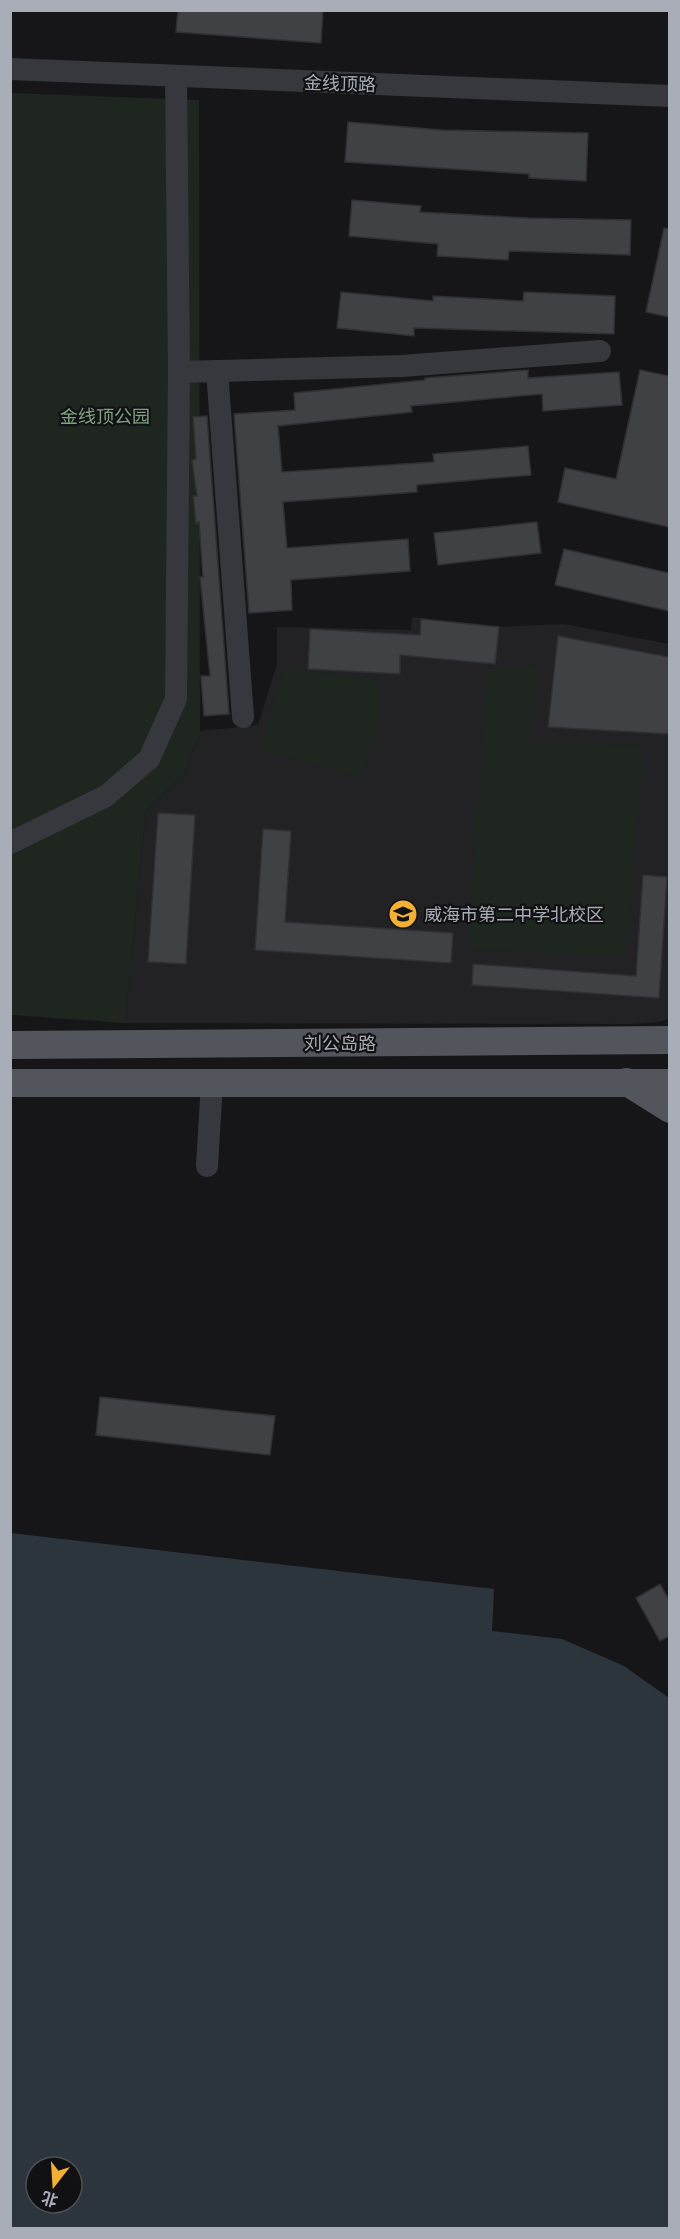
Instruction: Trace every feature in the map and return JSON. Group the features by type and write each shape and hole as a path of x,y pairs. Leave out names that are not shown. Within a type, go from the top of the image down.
{"main road":[{"name":"刘公岛路","path":"10,1045 666,1036"},
{"path":"627,1082 669,1109"},
{"path":"10,1083 669,1083"}],"street":[{"name":"金线顶路","path":"10,69 669,96"},
{"path":"10,843 106,796 149,759 176,699 179,372 176,76"},
{"path":"179,372 402,366 600,351"},
{"path":"217,371 243,717"},
{"path":"207,1166 212,1082"}],"shaded area":[{"name":"威海市第二中学北校区","path":"412,617 499,627 564,624 669,644 669,1018 660,1022 633,1024 125,1023 146,810 183,776 200,731 258,725 277,664 277,627 411,630"},
{"path":"11,1533 494,1589 492,1631 562,1639 624,1666 669,1698 669,2228 11,2228"}],"green space":[{"name":"金线顶公园","path":"10,93 199,100 200,731 183,776 146,810 125,1023 11,1015"},
{"path":"538,666 527,742 644,746 625,957 468,949 487,670"},
{"path":"287,669 376,678 380,689 380,714 361,778 260,750 281,676"}],"building":[{"path":"178,10 323,10 321,43 176,32"},
{"path":"348,122 441,130 588,133 586,181 529,178 529,174 345,162"},
{"path":"352,200 421,206 420,212 528,218 631,220 630,255 509,251 508,260 437,256 438,244 349,236"},
{"path":"664,228 669,229 669,317 646,312"},
{"path":"341,292 433,301 433,296 523,301 524,292 615,296 614,334 414,328 414,336 337,328"},
{"path":"528,370 528,378 619,372 622,405 543,411 542,394 411,406 412,412 278,426 282,472 434,462 433,454 528,446 531,475 417,485 417,492 283,502 287,548 408,539 410,571 291,580 292,610 249,613 234,414 295,410 294,393 425,380 425,378"},
{"path":"640,370 669,376 669,527 558,502 565,468 616,479"},
{"path":"207,416 229,714 204,716 201,676 210,676 200,577 203,577 199,522 196,523 193,496 197,496 192,460 196,459 193,417"},
{"path":"537,522 541,553 438,565 434,533"},
{"path":"564,549 669,573 669,611 555,585"},
{"path":"421,619 499,627 495,664 400,655 400,674 308,669 310,629 420,635"},
{"path":"558,636 669,657 669,734 548,727"},
{"path":"158,813 195,815 186,964 148,962"},
{"path":"263,829 291,831 285,922 453,933 451,963 255,950"},
{"path":"643,875 667,877 659,998 472,985 473,964 636,976"},
{"path":"100,1397 275,1416 270,1455 96,1435"},
{"path":"660,1584 669,1600 669,1636 660,1641 636,1598"}],"place":[{"name":"威海市第二中学北校区","path":"403,914"}]}
